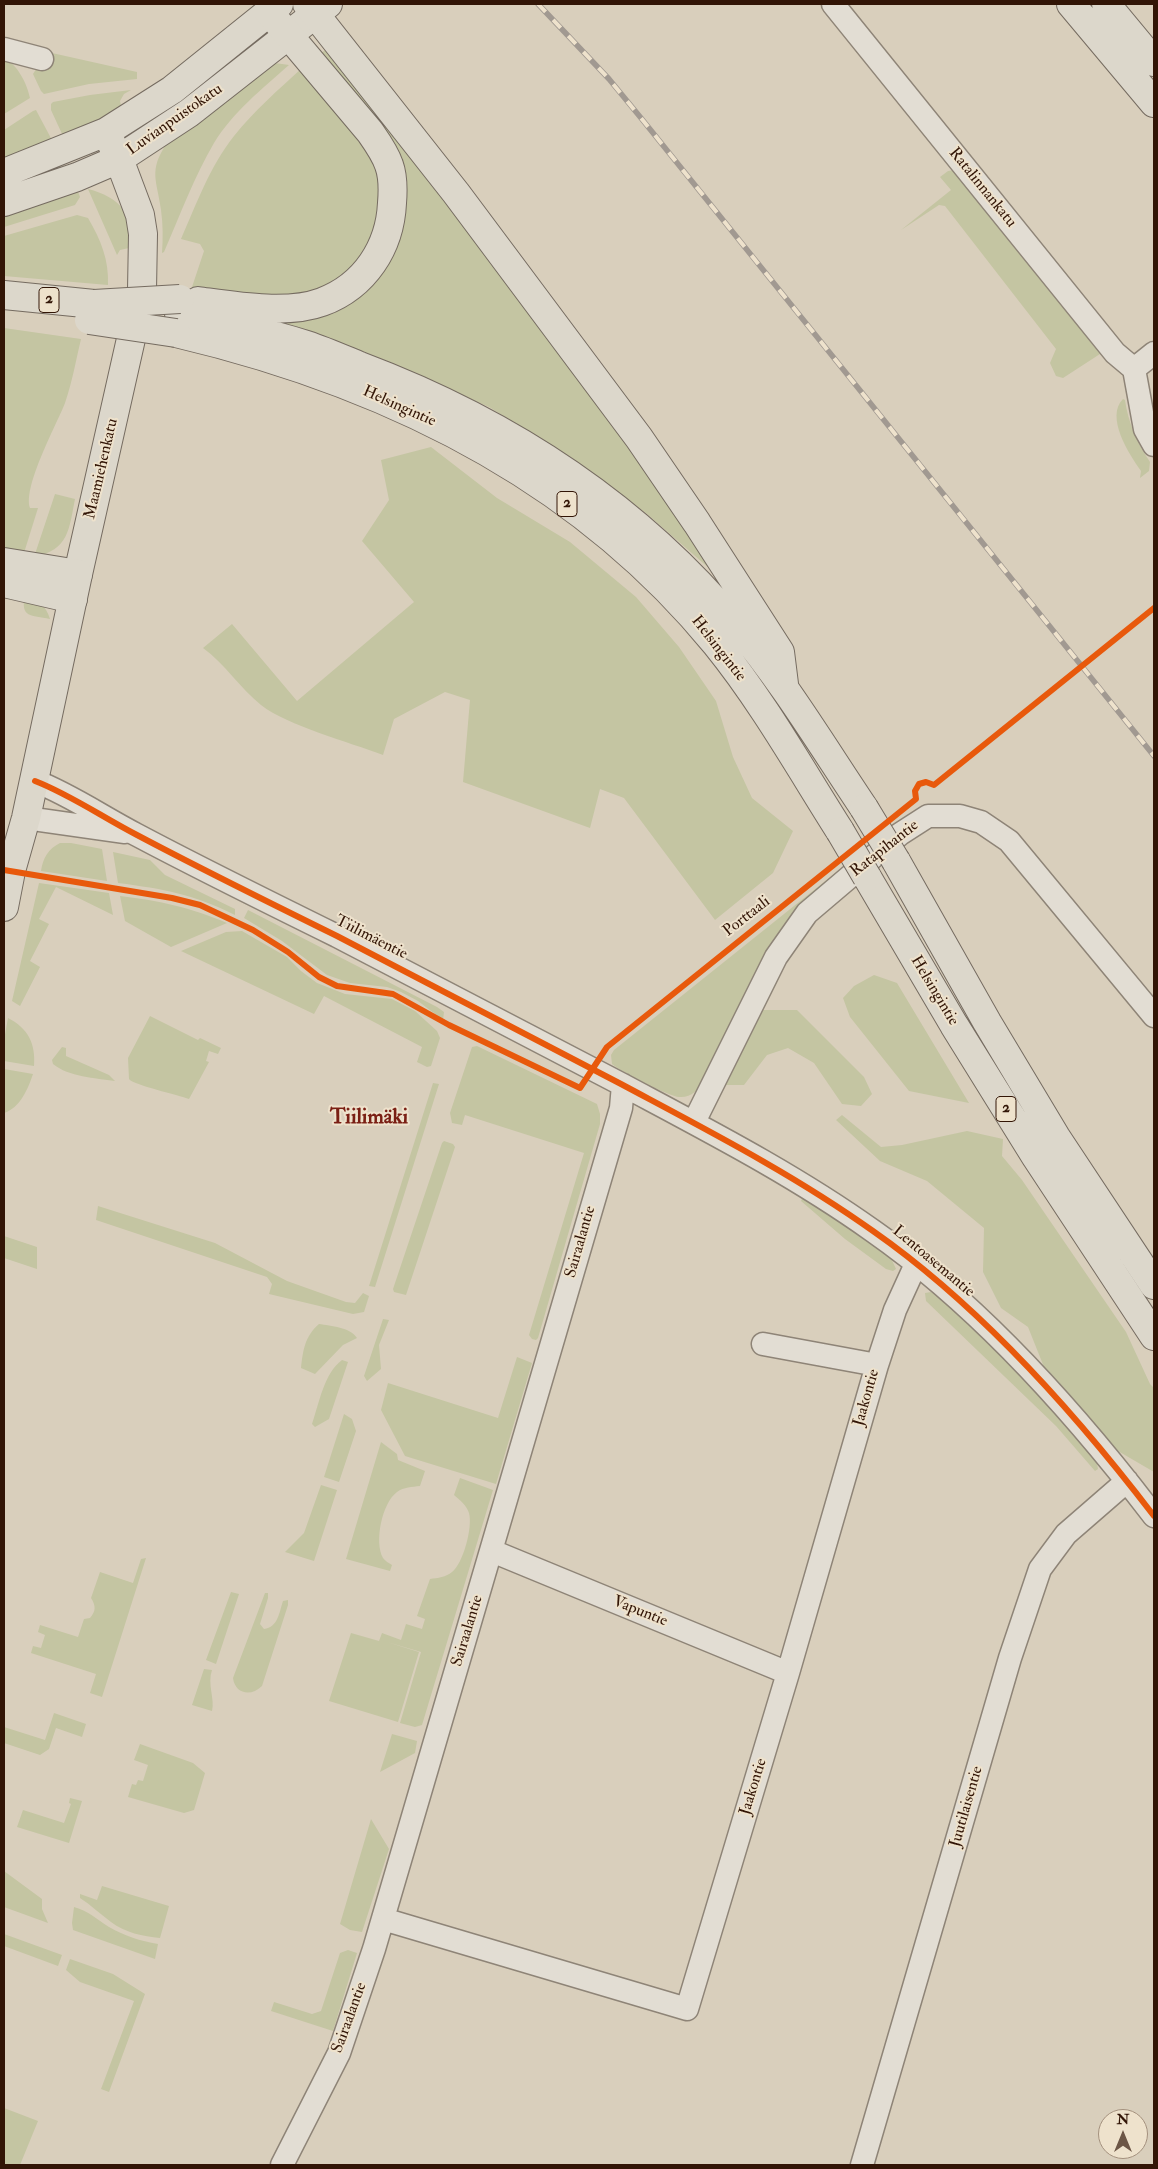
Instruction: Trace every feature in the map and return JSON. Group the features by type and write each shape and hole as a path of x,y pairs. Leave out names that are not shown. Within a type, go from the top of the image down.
{"main road":[{"path":"1071,4 1154,103"},
{"path":"1106,4 1154,62"},
{"path":"317,7 638,438 697,523 780,652 785,690"},
{"name":"Luvianpuistokatu","path":"4,202 77,177 119,159 189,113 288,35 317,7"},
{"path":"178,316 236,306 300,307 322,302 359,281 374,262 386,239 392,216 393,191 390,165 370,132 288,35 274,8"},
{"name":"Luvianpuistokatu","path":"4,173 106,132 172,90 274,8"},
{"name":"Maamiehenkatu","path":"26,818 75,587 142,290 143,234 140,216 119,159 106,132"},
{"name":"Helsingintie","path":"4,295 91,312"},
{"name":"Helsingintie","path":"4,310 178,316 244,328 308,346 391,377 456,406 526,444 587,484 636,524 684,568 736,625 785,690 864,808 987,1022 1056,1137 1154,1285"},
{"name":"Helsingintie","path":"178,316 240,348 378,396 444,427 511,464 569,506 622,548 669,590 716,645 761,706 840,831 954,1024 1036,1157 1154,1336"},
{"path":"4,562 75,587"},
{"path":"4,583 75,587"},
{"path":"4,907 11,871 26,818"}],"street":[{"name":"Ratalinnankatu","path":"834,4 1115,353 1134,369"},
{"path":"4,49 42,58"},
{"path":"1154,353 1134,369 1144,429 1154,445"},
{"name":"Tiilimäentie","path":"34,781 62,792 133,833 475,1006 694,1122"},
{"name":"Ratapihantie","path":"694,1122 776,957 807,913 900,834 928,816 960,816 981,822 1009,841 1154,1016"},
{"name":"Tiilimäentie","path":"26,818 54,824 133,833"},
{"name":"Sairaalantie","path":"282,2165 339,2052 383,1919 621,1108 623,1086"},
{"name":"Lentoasemantie","path":"694,1122 802,1183 876,1232 960,1301 1066,1410 1128,1481 1154,1516"},
{"name":"Jaakontie","path":"383,1919 687,2009 788,1673 877,1365 895,1310 916,1264"},
{"path":"763,1344 877,1365"},
{"name":"Juutilaisentie","path":"862,2165 1010,1658 1040,1569 1066,1534 1128,1481"},
{"name":"Vapuntie","path":"492,1551 788,1673"}],"green space":[{"path":"325,50 334,57 579,369 738,604 710,569 647,514 572,458 489,407 396,365 314,336 236,313 339,305 402,189 318,56"},
{"path":"52,53 137,72 137,79 89,84 44,94 33,74"},
{"path":"4,58 21,75 27,86 30,98 4,114"},
{"path":"275,63 289,65 248,101 221,132 200,169 162,253 161,210 155,176 157,161 161,153 167,143 267,67"},
{"path":"302,68 316,78 380,169 384,218 347,279 298,299 191,290 204,251 200,244 181,239 211,173 234,136 266,101"},
{"path":"131,90 124,94 120,101 122,110 63,136 51,110 53,102"},
{"path":"36,110 53,142 4,165 4,130"},
{"path":"954,170 1100,348 1100,354 1063,378 1056,376 1050,363 1056,349 945,206 939,205 901,230 951,190 940,177 948,171"},
{"path":"77,189 80,197 75,205 4,227 4,215"},
{"path":"88,189 99,192 117,202 128,217 131,236 129,248 120,250 117,255"},
{"path":"77,215 88,218 97,234 106,259 108,285 4,276 4,236"},
{"path":"4,328 81,339 65,403 41,456 31,486 30,508 38,508 23,556 4,552"},
{"path":"1123,399 1125,400 1134,432 1150,462 1149,471 1140,478 1141,471 1125,445 1118,425 1118,407"},
{"path":"431,447 497,498 570,542 636,597 679,647 716,701 733,757 752,798 793,831 773,873 715,920 624,798 600,789 590,828 463,782 470,700 445,692 394,719 383,755 303,727 273,713 253,698 203,648 232,624 297,701 414,602 362,541 389,500 381,460"},
{"path":"55,494 75,499 69,529 61,543 54,549 46,554 34,557"},
{"path":"25,595 41,604 50,619 28,614 24,608"},
{"path":"60,843 71,843 102,849 107,881 41,871 47,854"},
{"path":"113,852 150,860 165,875 235,909 235,915 178,893 118,883"},
{"path":"844,866 847,870 705,1082 697,1091 683,1097 674,1096 645,1083 612,1064 611,1055 614,1050"},
{"path":"39,883 109,893 113,915 56,887 39,919 49,924 30,961 40,967 20,1006 12,1001"},
{"path":"120,896 175,905 227,923 171,947 125,921"},
{"path":"248,910 437,1007 444,1012 443,1020 418,1001 401,992 387,987 350,983 327,975 282,941 244,918"},
{"path":"242,931 287,957 317,983 345,994 392,999 415,1011 437,1031 440,1038 431,1066 427,1067 417,1062 422,1047 324,996 314,1014 181,951 226,932"},
{"path":"874,975 897,983 969,1103 909,1091 850,1017 843,998 854,986"},
{"path":"761,1010 797,1010 864,1077 872,1094 861,1106 842,1104 814,1063 788,1048 767,1055 744,1085 726,1085"},
{"path":"150,1016 198,1040 200,1038 221,1048 218,1054 209,1051 206,1061 209,1062 189,1099 139,1084 129,1079 128,1058"},
{"path":"8,1018 26,1032 34,1051 34,1066 4,1061 4,1040"},
{"path":"477,1046 597,1104 600,1114 600,1124 536,1340 532,1339 529,1335 584,1153 465,1115 462,1125 452,1123 450,1113 472,1047"},
{"path":"62,1047 66,1048 66,1056 109,1075 115,1081 82,1076 59,1068 53,1064 52,1060"},
{"path":"4,1069 33,1074 26,1092 19,1102 10,1111 4,1113"},
{"path":"433,1083 439,1084 375,1287 369,1286"},
{"path":"842,1115 881,1147 902,1145 967,1131 1003,1139 1002,1156 1022,1180 1126,1332 1150,1384 1154,1388 1154,1472 1118,1451 1046,1372 1028,1327 1001,1308 983,1272 984,1228 927,1181 880,1161 836,1120"},
{"path":"444,1141 453,1144 455,1147 406,1295 394,1292 393,1289"},
{"path":"803,1196 890,1256 896,1269 893,1271 886,1269 845,1239 801,1201"},
{"path":"98,1206 215,1243 287,1281 346,1302 355,1303 363,1293 369,1296 364,1312 353,1314 269,1294 272,1284 267,1277 96,1220"},
{"path":"4,1236 37,1247 37,1269 4,1258"},
{"path":"931,1292 943,1298 963,1315 1064,1418 1096,1458 1098,1469 1095,1471 1056,1426 926,1301 925,1293"},
{"path":"383,1319 389,1320 379,1345 381,1369 367,1381 364,1376"},
{"path":"319,1324 345,1329 357,1338 343,1345 315,1374 301,1368 306,1344 311,1333"},
{"path":"517,1357 532,1363 496,1484 405,1456 381,1410 388,1383 498,1418"},
{"path":"342,1360 348,1362 329,1419 315,1427 312,1424 326,1381"},
{"path":"344,1414 352,1419 356,1431 339,1482 324,1477"},
{"path":"381,1442 397,1454 398,1460 425,1471 420,1486 405,1488 397,1492 387,1505 384,1513 379,1542 383,1558 392,1565 390,1571 346,1559"},
{"path":"460,1478 493,1490 422,1725 415,1727 400,1723 421,1652 387,1642 419,1652 398,1722 329,1701 351,1633 379,1641 382,1633 401,1640 406,1624 422,1629 425,1619 417,1616 430,1579 439,1578 452,1572 460,1561 466,1545 470,1527 469,1513 461,1501 454,1495"},
{"path":"321,1485 337,1490 314,1561 285,1552 304,1533"},
{"path":"146,1558 102,1697 90,1693 96,1674 31,1653 33,1646 41,1648 45,1635 38,1632 40,1625 78,1637 84,1619 90,1618 94,1611 94,1604 91,1598 100,1572 133,1583 141,1559"},
{"path":"231,1592 239,1594 216,1664 206,1660"},
{"path":"265,1593 268,1593 268,1598 260,1624 264,1629 269,1628 275,1622 283,1601 288,1600 288,1605 262,1686 249,1693 237,1688 233,1678"},
{"path":"204,1669 212,1670 210,1681 213,1702 212,1711 192,1705"},
{"path":"54,1713 86,1724 82,1737 56,1728 49,1749 40,1755 4,1743 4,1727 45,1740"},
{"path":"392,1734 417,1741 415,1753 380,1772"},
{"path":"140,1744 193,1763 205,1773 194,1810 184,1813 128,1797 132,1784 136,1785 138,1780 143,1781 148,1765 134,1760"},
{"path":"70,1798 82,1801 69,1843 17,1827 23,1810 64,1823 71,1804 69,1803"},
{"path":"371,1819 389,1849 362,1932 350,1930 340,1924"},
{"path":"4,1871 42,1899 42,1909 48,1923 4,1907"},
{"path":"102,1886 169,1906 160,1938 122,1929 80,1898 80,1894 97,1900"},
{"path":"74,1907 88,1913 121,1933 139,1940 158,1944 155,1959 73,1930"},
{"path":"4,1934 62,1955 58,1966 4,1946"},
{"path":"348,1950 357,1953 333,2031 271,2011 274,2002 312,2014 321,2011 340,1953"},
{"path":"70,1959 113,1974 145,1994 109,2092 101,2089 134,2001 80,1982 66,1970"},
{"path":"4,2108 38,2121 20,2165 4,2165"}],"railway":[{"path":"538,4 609,79 641,118 1154,756"}],"cycle path":[{"name":"Porttaali","path":"4,870 172,898 200,905 253,930 288,952 319,977 337,986 393,994 449,1025 580,1088 607,1047 916,799 915,791 919,784 926,782 934,785 1154,608"},
{"path":"35,781 621,1084 749,1153 843,1210 912,1260 951,1292 988,1327 1059,1401 1154,1516"}],"district":[{"name":"Tiilimäki","path":"369,1118"}]}
